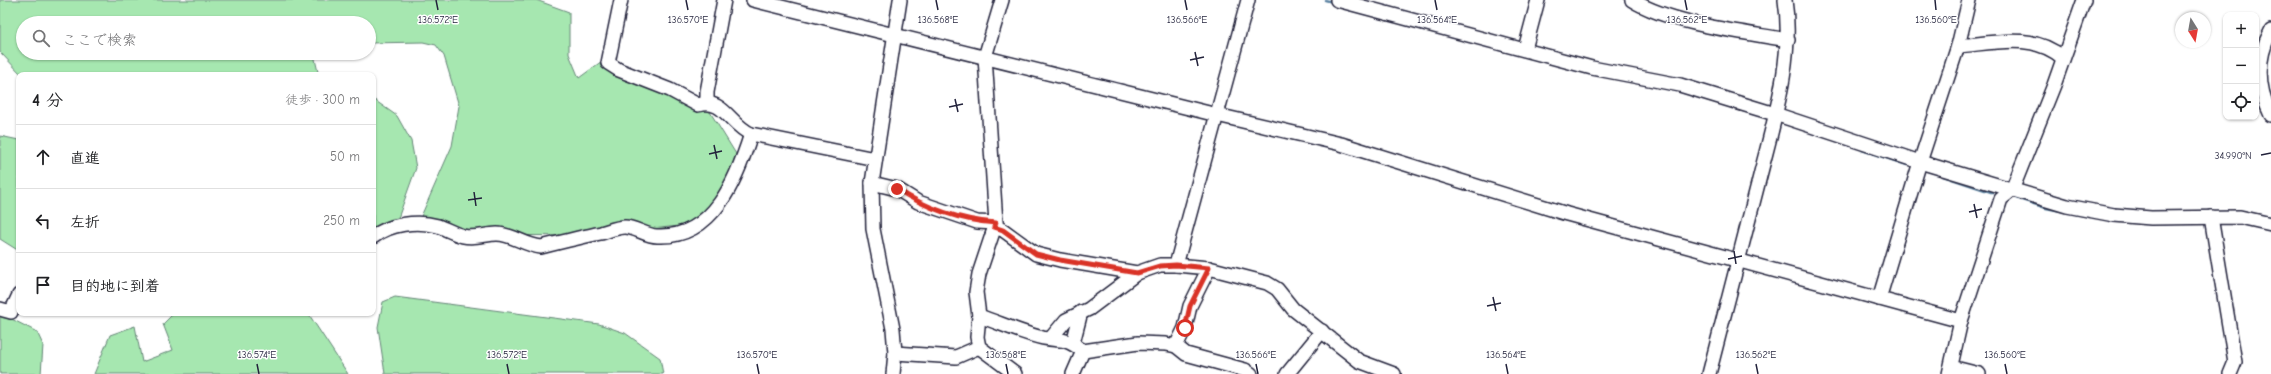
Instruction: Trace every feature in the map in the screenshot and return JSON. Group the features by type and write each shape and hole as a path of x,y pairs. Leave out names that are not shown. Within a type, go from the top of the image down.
{"street":[{"path":"621,0 608,63 619,70 670,90 698,105 707,102 715,104 743,130 752,134 875,160"},
{"path":"707,102 707,92 724,0"},
{"path":"753,0 1217,115 1341,144 1567,214 1961,321"},
{"path":"892,374 895,353 893,329 873,229 872,183 900,0"},
{"path":"1002,0 985,57 995,225 979,274 976,292 979,316 977,337 979,347 1015,374"},
{"path":"1176,265 1248,0"},
{"path":"1337,0 1592,68 1680,85 1775,114 1920,162 2067,206 2114,215 2240,217 2271,224"},
{"path":"1525,49 1538,0"},
{"path":"1632,0 1644,8 1709,26 1788,40"},
{"path":"1709,374 1775,114 1788,40 1788,23 1785,0"},
{"path":"1879,299 1920,162 1958,46 1969,0"},
{"path":"1979,374 1950,371 1961,321 2002,199 2012,190 2084,0"},
{"path":"2271,31 2261,57 2260,74 2262,92 2271,115"},
{"path":"1958,46 2023,40 2037,43 2054,50 2063,58"},
{"path":"376,236 396,225 428,224 463,236 498,234 509,236 529,246 541,247 625,227 657,236 680,232 704,221 730,190 742,163 752,134"},
{"path":"872,183 897,189 918,202 977,222 995,225 1036,254 1060,260 1137,273"},
{"path":"2211,217 2235,362 2230,374"},
{"path":"1052,338 1066,320 1089,309 1137,273 1160,266 1176,265 1209,268 1267,282 1277,289 1293,309 1359,361 1394,374"},
{"path":"1176,346 1185,328 1190,306 1209,268"},
{"path":"0,309 11,312 16,301"},
{"path":"1073,374 1078,347 1081,312"},
{"path":"979,316 1044,338 1062,339 1078,347 1138,343 1176,346 1186,354 1245,370 1251,374"},
{"path":"1287,374 1322,331"},
{"path":"895,353 956,357 979,347"}],"green space":[{"path":"0,0 536,0 569,12 569,54 579,78 602,61 672,90 710,112 736,154 718,206 696,224 589,236 475,235 415,230 452,146 459,106 444,56 436,45 423,42 376,43 376,16 16,16 16,60 315,60 318,72 19,72 0,52"},
{"path":"376,101 397,116 411,141 416,168 397,221 376,229"},
{"path":"0,136 16,139 16,249 0,239"},
{"path":"395,297 599,324 625,333 660,358 663,374 385,374 378,327 383,302"},
{"path":"0,313 37,332 43,345 41,374 0,374"},
{"path":"171,316 310,316 348,374 94,374 110,335 135,326 142,362 173,350 163,324"}],"waterway":[{"path":"1325,0 1333,2"},
{"path":"1862,150 1907,165"},
{"path":"1943,176 1991,192 1999,192"},
{"path":"2016,198 2046,208 2086,216"}],"route":[{"path":"897,189 918,202 977,222 996,223 994,227 1003,230 1036,254 1060,260 1137,273 1160,266 1176,265 1209,268 1196,297 1190,306 1185,328"}]}
